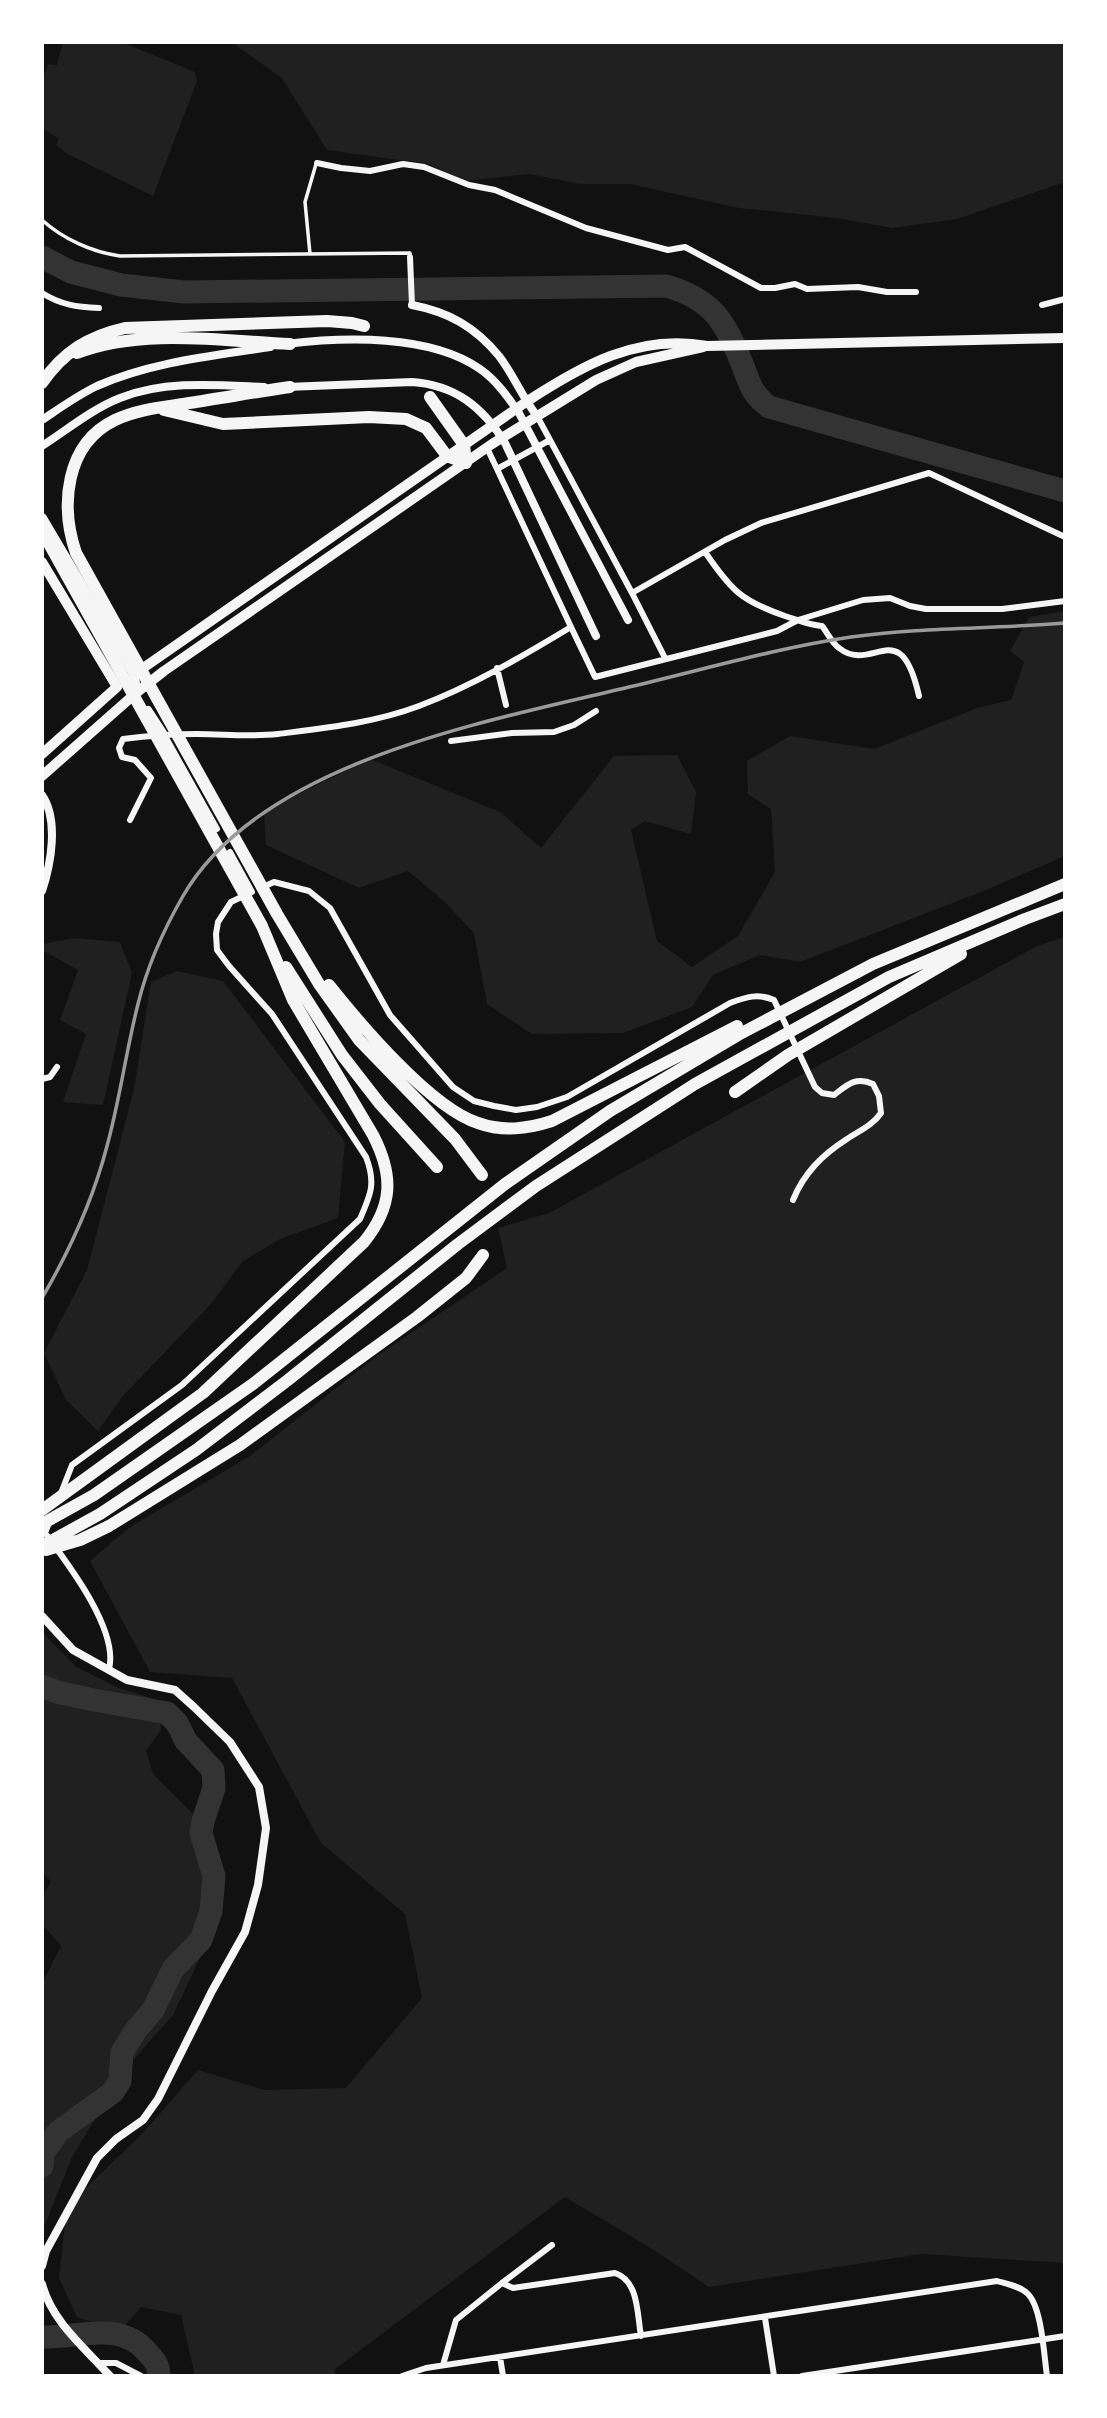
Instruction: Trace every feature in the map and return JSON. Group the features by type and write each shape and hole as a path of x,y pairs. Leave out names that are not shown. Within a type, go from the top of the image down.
{"highway":[{"path":"42,383 58,363 83,342 125,328 327,321 364,326"},
{"path":"58,363 88,349 130,340 290,344"},
{"path":"290,387 142,410 112,421 100,429 80,454 73,468 67,494 67,518 71,536 76,552 277,914 346,1024 382,1066 455,1139 482,1175"},
{"path":"157,408 223,424 369,417 406,419 426,428 447,456 466,463 464,444 430,397"},
{"path":"42,518 134,674 136,693 42,776"},
{"path":"42,531 259,920 342,1055 380,1104 437,1167"},
{"path":"42,562 117,687 42,754"},
{"path":"42,1524 94,1495 253,1384 505,1184 610,1111 738,1035 873,964 1065,884"},
{"path":"42,1548 100,1514 195,1450 536,1186 695,1084 889,977 1025,919 1065,905"},
{"path":"277,914 303,953 347,1008 412,1076 462,1117 476,1123 507,1129 537,1126 560,1118 825,980 873,964"},
{"path":"735,1092 788,1055 1025,919"},
{"path":"42,1510 202,1393 364,1242 382,1215 388,1193 385,1157 293,1000 259,920"},
{"path":"42,1548 80,1540 109,1526 240,1445 417,1317 466,1278 483,1255"}],"main road":[{"path":"117,687 526,401 575,371 621,352 644,346 675,343 707,346 1065,338"},
{"path":"136,693 164,671 537,416 614,370 636,362 707,346"}],"street":[{"path":"317,163 370,171 403,164 424,167 469,186 495,190 586,228 668,250 685,247 761,288 795,284 807,289 834,286 887,292 916,292"},
{"path":"410,257 412,305 438,310 470,327 499,356 537,416 665,658"},
{"path":"42,293 64,304 99,308"},
{"path":"1042,305 1065,299"},
{"path":"42,419 97,387 146,369 290,344 405,342 453,354 483,371 508,397 524,422 628,620"},
{"path":"42,446 104,407 136,393 191,385 290,387 412,382 440,386 464,398 486,416 505,443 596,636"},
{"path":"497,469 550,440"},
{"path":"487,448 594,677 777,631 798,620 863,600 890,598 926,609 989,609 1065,601"},
{"path":"632,593 761,523 929,472 1065,537"},
{"path":"705,552 726,584 739,596 761,608 808,625 822,626 840,649 856,654 892,651 903,654 913,671 919,696"},
{"path":"130,820 151,778 135,760 122,757 119,748 122,739 196,734 240,737 363,722 418,706 497,668 571,627"},
{"path":"497,668 506,705"},
{"path":"117,687 136,693 165,736 217,829"},
{"path":"451,741 512,733 554,732 574,725 596,711"},
{"path":"510,723 512,733"},
{"path":"42,795 47,803 52,832 47,877 42,891"},
{"path":"230,852 252,892"},
{"path":"109,1669 113,1655 96,1609 46,1533 72,1465 182,1385 360,1219 370,1195 373,1175 366,1157 272,1014 217,950 218,922 231,902 274,882 309,891 330,908 390,1015 453,1087 474,1101 516,1111 567,1097 730,1003 762,995 774,1000 815,1087 822,1093 834,1095 849,1083 866,1080 873,1084 879,1096 881,1113 875,1121 829,1151 809,1170 793,1200"},
{"path":"42,1079 50,1077 57,1067"},
{"path":"42,1616 73,1650 127,1679 175,1690 230,1742 259,1787 266,1828 258,1885 245,1932 158,2099 143,2120 116,2139 97,2158 46,2251 42,2266"},
{"path":"443,2365 456,2320 552,2245"},
{"path":"502,2283 513,2288 615,2273 624,2276 633,2288 641,2336"},
{"path":"402,2376 443,2365 997,2281 1018,2287 1029,2294 1036,2306 1047,2376"},
{"path":"42,2284 63,2326 110,2376"},
{"path":"765,2318 774,2376"},
{"path":"802,2376 1065,2336"},
{"path":"500,2357 503,2376"},
{"path":"99,2363 116,2362 141,2376"}],"lane":[{"path":"310,254 305,202 317,163"},
{"path":"42,220 72,240 100,253 120,256 410,253 410,257"}],"shaded area":[{"path":"63,42 121,42 195,72 197,81 153,196 68,154 56,145 59,139 42,128 42,82 48,64 57,65"},
{"path":"231,42 1065,42 1065,182 957,219 892,228 837,218 739,208 630,184 581,184 529,174 463,181 429,164 327,150 282,78"},
{"path":"1065,611 1065,856 986,890 800,962 760,955 713,975 692,1007 623,1033 532,1034 487,1004 474,933 444,901 408,871 359,888 266,845 264,811 370,759 500,812 541,848 614,756 677,755 696,792 691,834 645,821 631,830 657,941 692,967 738,936 775,872 771,809 748,794 747,761 790,736 874,749 977,708 1011,700 1024,662 1010,651 1029,617"},
{"path":"1065,937 1065,2263 921,2254 709,2287 649,2247 565,2197 335,2369 335,2376 195,2376 181,2315 141,2307 120,2331 77,2317 59,2278 67,2206 141,2135 198,2070 264,2090 346,2088 422,1998 405,1914 321,1843 232,1678 150,1672 90,1561 130,1527 250,1456 377,1356 507,1268 498,1228 549,1213 1037,946"},
{"path":"74,938 120,942 132,973 103,1105 63,1102 86,1034 60,1020 78,970 42,950 43,944"},
{"path":"177,971 223,981 345,1142 338,1218 280,1239 243,1261 211,1304 122,1397 98,1431 66,1400 44,1353 87,1270 134,1089 151,982"},
{"path":"42,1632 76,1667 119,1688 160,1701 161,1730 146,1751 153,1774 193,1814 206,1872 207,1943 173,2015 126,2068 72,2157 42,2232 42,1984 61,1946 42,1924 42,1897 51,1882 42,1872"}],"waterway":[{"path":"42,257 71,272 121,285 184,292 666,286 695,298 716,315 737,351 752,389 769,407 1065,491"},
{"path":"42,1686 89,1699 167,1713 177,1723 186,1741 213,1770 214,1788 201,1833 214,1876 211,1911 201,1940 173,1969 153,2010 122,2052 120,2081 113,2092 58,2132 43,2153 42,2166"},
{"path":"42,2337 98,2333 124,2336 136,2342 150,2355 157,2366 159,2376"}],"railway":[{"path":"42,1298 71,1243 95,1186 112,1128 142,990 163,935 183,896 219,850 266,811 321,780 383,754 447,732 767,653 878,634 1065,623"}]}
